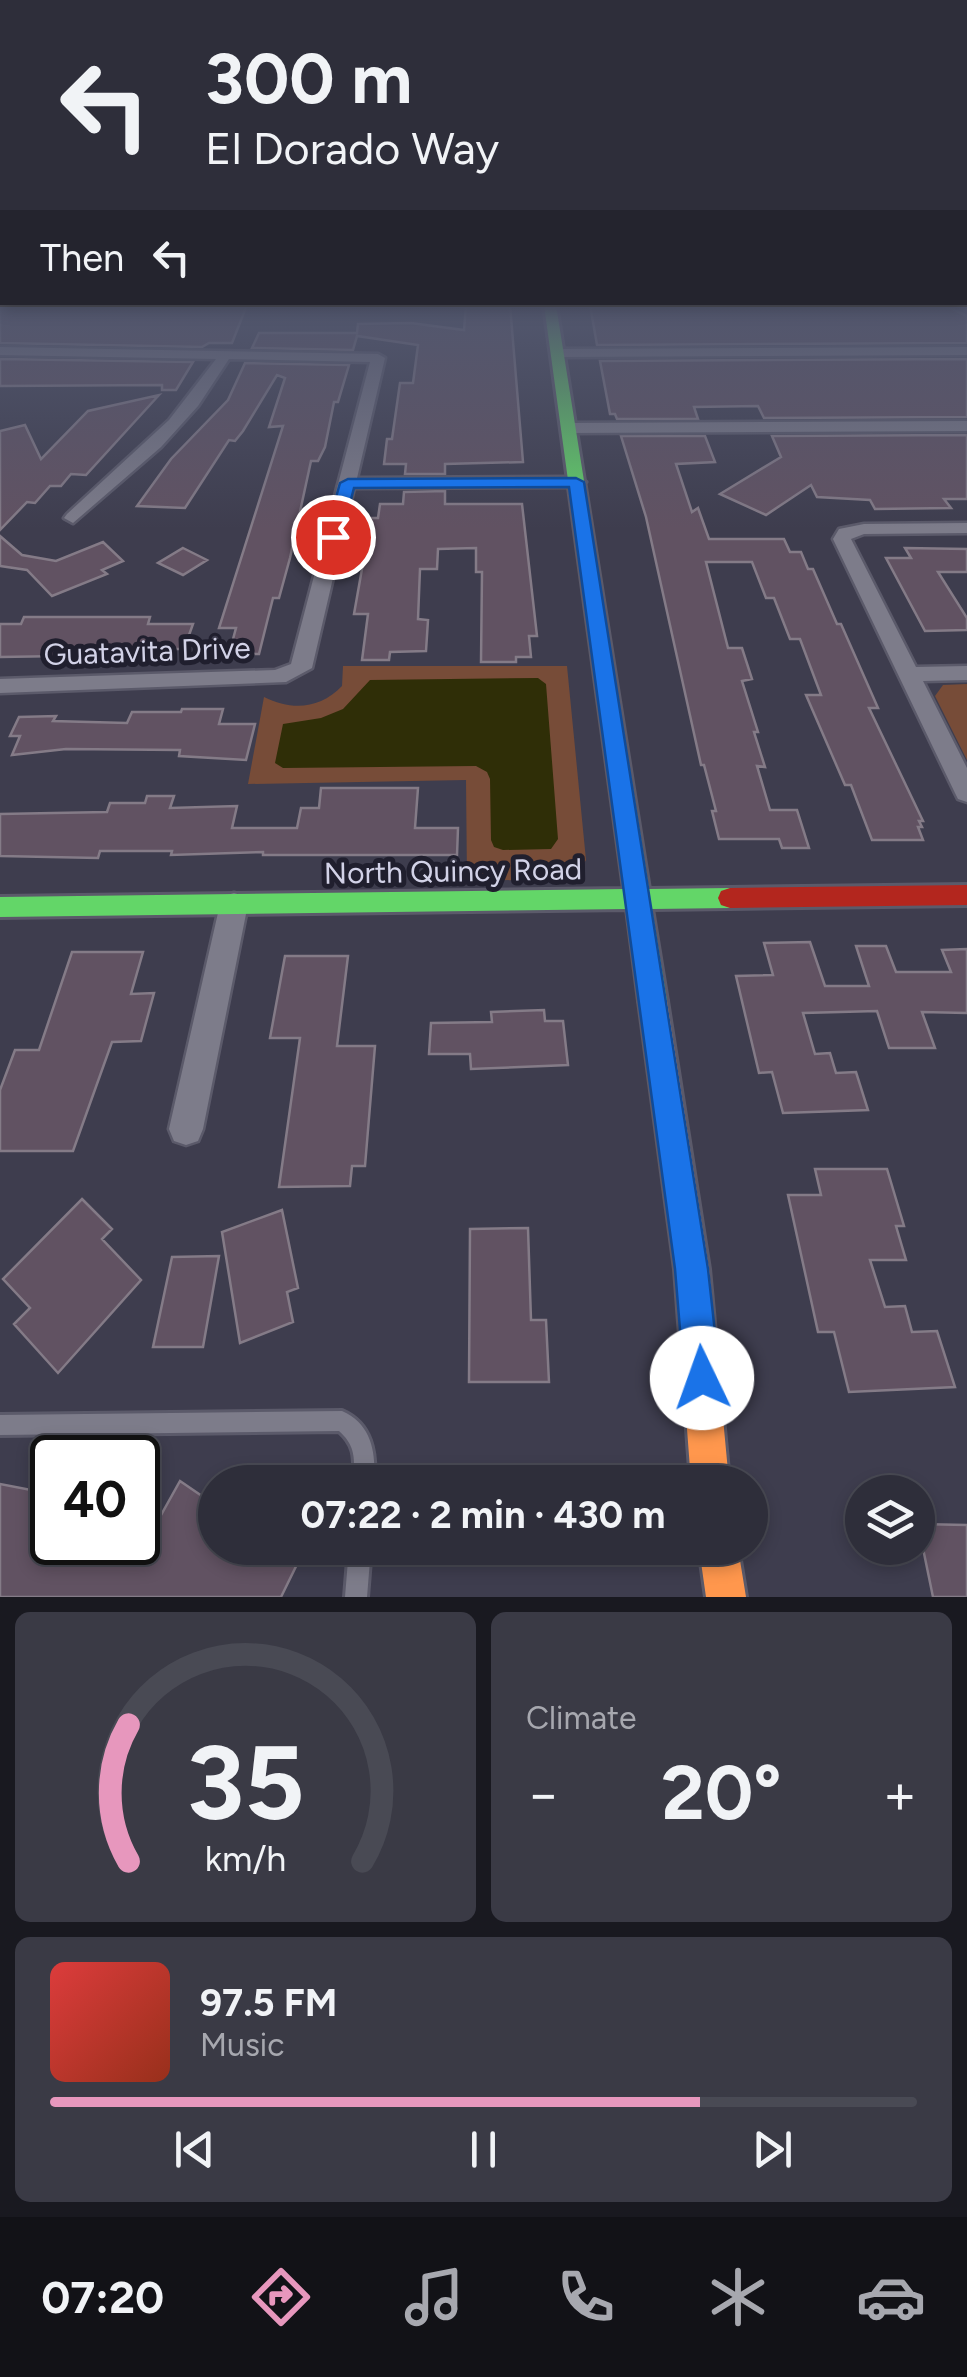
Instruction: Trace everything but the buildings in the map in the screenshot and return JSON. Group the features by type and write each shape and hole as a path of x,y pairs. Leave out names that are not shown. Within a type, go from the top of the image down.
{"street":[{"path":"73,518 166,432 210,380"},
{"path":"373,380 348,483 576,482"},
{"path":"562,380 694,1286 709,1465"},
{"path":"569,428 967,426"},
{"name":"Guatavita Drive","path":"0,686 278,677 295,673 305,662 348,483"},
{"path":"967,528 864,529 846,533 842,539 967,793"},
{"path":"907,674 967,673"},
{"name":"North Quincy Road","path":"0,906 967,894"},
{"path":"186,1129 234,904"},
{"path":"721,1565 726,1597"}],"lane":[{"path":"0,1426 342,1420 356,1429 364,1442 364,1465"},
{"path":"356,1597 359,1565"}],"shaded area":[{"path":"343,666 567,666 586,860 577,874 565,879 467,881 466,780 248,784 264,697 295,706 315,703 342,686"},
{"path":"538,678 546,684 558,839 551,849 494,847 490,779 487,772 476,766 283,768 275,763 283,724 321,718 343,709 370,680"},
{"path":"967,684 967,760 935,696 943,685"}],"traffic: fast":[{"path":"561,380 653,1001"},
{"path":"0,907 730,898"}],"traffic: slow":[{"path":"653,1001 692,1269 709,1465"},
{"path":"721,1565 726,1597"}],"traffic: jam":[{"path":"730,898 967,895"}],"route":[{"path":"333,537 348,483 576,482 692,1269 702,1378"}]}
